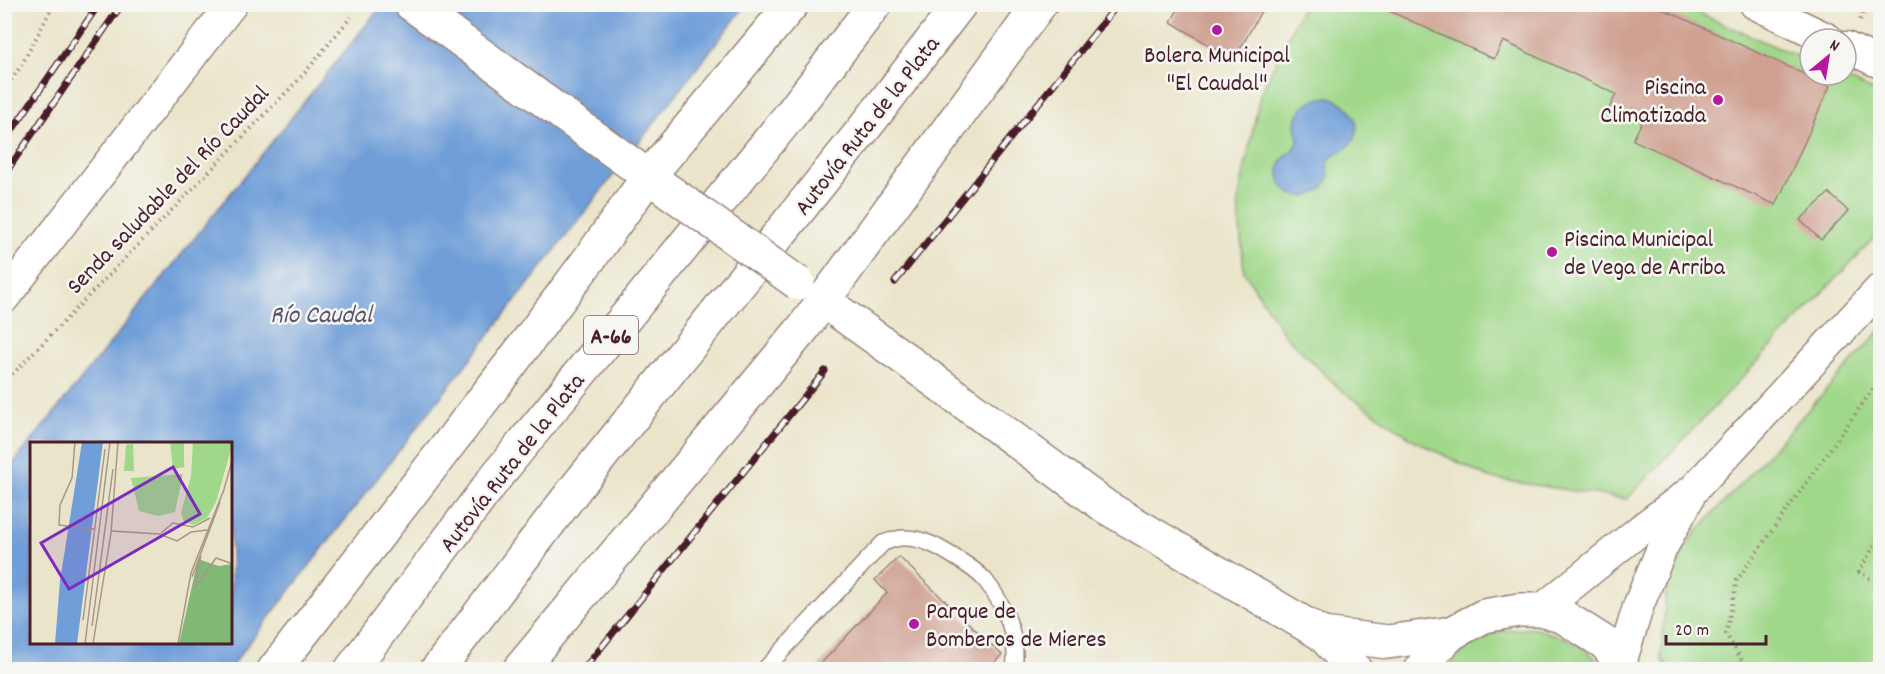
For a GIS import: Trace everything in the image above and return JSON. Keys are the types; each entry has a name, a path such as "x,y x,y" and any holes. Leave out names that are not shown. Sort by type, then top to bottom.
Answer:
{"main road":[{"path":"411,4 905,359 1106,507 1322,634 1355,669"},
{"path":"274,669 510,365 648,176 792,4"},
{"name":"Autovía Ruta de la Plata","path":"351,669 495,478 792,114 875,4"},
{"name":"Autovía Ruta de la Plata","path":"437,669 575,489 863,131 960,4"},
{"path":"519,669 804,327 820,299 1040,4"},
{"path":"1421,669 1430,654 1452,633 1484,616 1519,610 1541,610 1564,617 1605,643 1622,666"},
{"path":"1322,634 1388,642 1452,633"}],"street":[{"path":"4,298 231,4"},
{"path":"1755,4 1803,27"},
{"path":"1858,52 1881,63"},
{"path":"1541,610 1694,489 1881,289"},
{"path":"1622,666 1639,604 1658,557 1694,489"}],"lane":[{"path":"764,669 883,543 903,537 940,547 984,579 1006,614 1013,635 1016,658 1014,669"}],"path":[{"path":"4,90 21,66 54,4"},
{"name":"Senda saludable del Río Caudal","path":"4,383 303,75 351,17"},
{"path":"1748,669 1726,634 1737,580 1881,379"},
{"path":"1881,535 1859,572 1881,585"}],"green space":[{"name":"Piscina Municipal de Vega de Arriba","path":"1303,5 1680,5 1798,57 1798,87 1858,87 1858,84 1880,94 1880,232 1627,499 1489,478 1414,440 1341,390 1285,335 1244,272 1238,202 1260,95"},
{"path":"1880,331 1880,669 1668,669 1661,657 1666,591 1685,545"},
{"path":"1533,628 1573,642 1590,653 1604,669 1445,670 1468,646 1499,631"}],"water":[{"name":"Río Caudal","path":"382,5 746,5 229,669 5,669 4,475 30,443 30,644 232,644 232,442 31,442"},
{"path":"1330,97 1344,105 1354,116 1356,130 1354,138 1347,148 1329,159 1328,179 1322,189 1308,196 1293,194 1281,184 1279,168 1284,158 1297,144 1298,114 1306,104"}],"building":[{"name":"Bolera Municipal \"El Caudal\"","path":"1181,4 1265,4 1234,60 1171,22"},
{"name":"Piscina Climatizada","path":"1374,4 1652,4 1798,71 1798,87 1830,87 1776,205 1633,140 1642,122 1610,107 1616,94 1503,41 1494,59"},
{"path":"1829,193 1848,211 1821,240 1800,220"},
{"name":"Parque de Bomberos de Mieres","path":"899,557 1002,655 988,669 816,669 887,593 875,580"}],"railway":[{"path":"4,142 99,4"},
{"path":"4,175 122,4"},
{"path":"895,282 1118,4"},
{"path":"583,670 825,371"}],"place":[{"name":"Bolera Municipal \"El Caudal\"","path":"1217,30"},
{"name":"Piscina Climatizada","path":"1718,100"},
{"name":"Piscina Municipal de Vega de Arriba","path":"1552,252"},
{"name":"Parque de Bomberos de Mieres","path":"914,624"}]}
